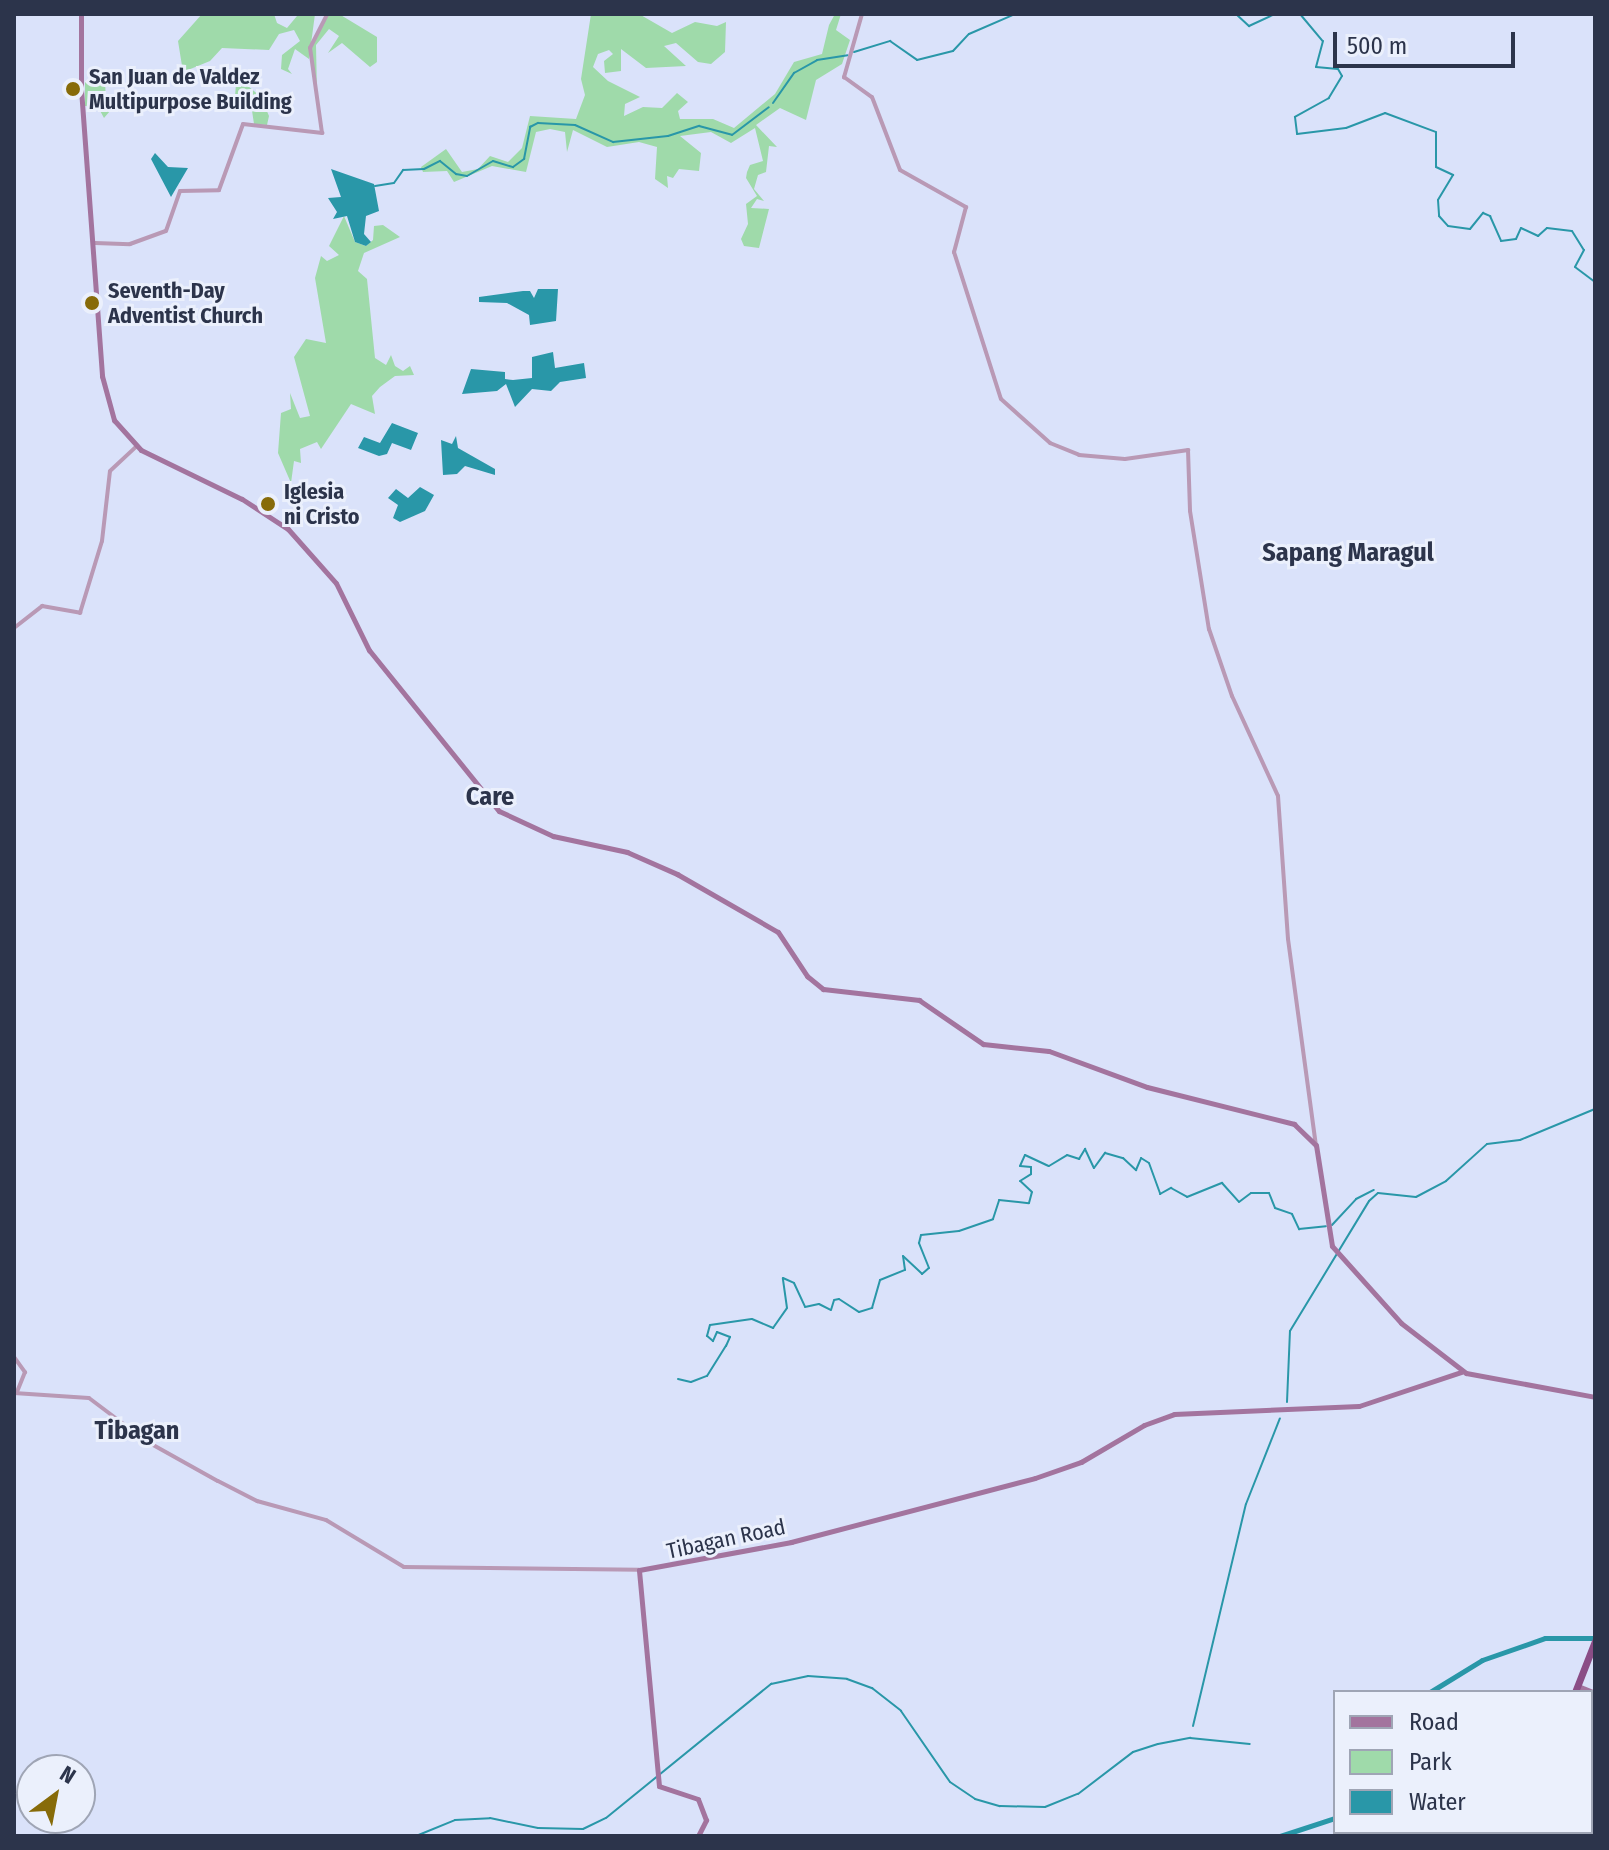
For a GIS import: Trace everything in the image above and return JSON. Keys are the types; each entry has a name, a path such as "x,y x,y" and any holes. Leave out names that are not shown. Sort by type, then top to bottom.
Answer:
{"highway":[{"path":"1577,1685 1595,1641"}],"main road":[{"path":"81,14 81,86 104,389 114,420 136,447 242,499 288,529 336,583 364,643 503,814 555,837 627,852 677,874 778,932 807,976 823,989 919,1000 983,1044 1049,1051 1147,1087 1286,1121 1316,1145 1326,1222 1335,1250 1388,1311 1462,1372 1595,1397"},
{"name":"Tibagan Road","path":"639,1570 791,1542 1035,1478 1081,1462 1144,1425 1174,1414 1359,1406 1462,1372"},
{"path":"639,1570 659,1786 698,1799 706,1820 698,1836"}],"street":[{"path":"95,243 130,244 168,231 182,190 219,190 243,124 322,133 310,51 327,14"},
{"path":"862,14 844,77 872,97 900,170 966,207 954,253 1001,399 1050,443 1079,455 1125,459 1188,450 1190,511 1210,633 1278,796 1288,939 1316,1145"},
{"path":"14,628 42,606 80,613 102,541 109,474 136,447"},
{"path":"14,1357 25,1372 15,1393"},
{"name":"Tibagan Road","path":"15,1393 89,1398 146,1441 218,1481 257,1501 326,1520 404,1567 639,1570"}],"green space":[{"path":"202,14 274,14 277,23 287,28 297,16 315,14 309,59 295,49 288,69 292,74 281,69 282,55 300,41 294,30 279,34 269,50 222,48 210,61 183,72 178,41"},
{"path":"329,14 339,14 377,37 377,62 370,67 342,43 328,53 339,36 329,29 316,45 317,93 311,47"},
{"path":"591,14 639,14 672,33 695,22 717,26 726,22 725,52 711,64 698,62 676,43 664,46 686,66 646,68 621,49 621,71 605,73 604,61 613,54 609,50 598,54 593,67 608,81 640,97 625,104 624,116 643,107 662,108 677,93 688,102 678,111 680,119 713,119 734,128 775,94 794,62 822,54 829,25 835,14 841,14 836,30 850,40 842,64 816,80 806,120 780,108 756,125 777,147 769,146 766,172 758,175 754,189 764,201 757,199 751,208 769,209 759,248 744,246 741,239 748,224 746,204 757,196 746,178 747,172 750,165 763,161 755,128 731,143 711,132 680,136 701,153 699,171 679,169 673,178 667,176 668,188 655,179 657,147 639,142 607,147 573,130 567,152 565,132 550,129 536,132 526,172 492,166 454,182 447,171 423,172 421,167 446,149 462,172 478,169 490,156 508,162 522,148 530,116 576,119 585,95 581,79"},
{"path":"105,80 106,102 116,104 104,118 98,107 85,106 85,82"},
{"path":"236,84 248,86 261,97 269,116 267,125 254,124 251,104 234,108"},
{"path":"344,216 355,242 366,246 373,240 374,226 383,225 400,237 364,253 358,271 367,279 375,358 386,365 391,355 395,366 403,371 410,366 414,375 395,376 380,387 372,396 375,414 351,404 321,449 317,442 300,449 301,463 294,461 291,483 278,453 281,413 291,409 290,393 300,418 310,416 294,357 306,339 326,343 315,278 321,256 327,261 339,255 329,246"}],"water":[{"path":"155,153 168,167 188,168 171,197 151,159"},
{"path":"331,169 374,184 379,211 366,216 364,234 371,242 366,246 355,242 347,216 333,219 337,212 328,198 341,197"},
{"path":"538,289 558,289 556,321 530,325 529,315 507,303 479,302 479,297 523,291 530,291 534,298"},
{"path":"553,352 555,368 584,363 586,378 560,382 551,391 532,389 515,407 506,384 497,391 462,394 471,369 505,372 505,379 532,378 532,357"},
{"path":"392,423 418,433 411,450 392,443 387,454 379,456 358,448 364,437 380,443"},
{"path":"456,436 458,448 495,469 495,475 465,466 457,474 443,475 441,440 452,444"},
{"path":"420,487 434,495 425,511 400,522 393,518 398,505 388,498 396,489 408,498"}],"waterway":[{"path":"854,52 890,41 917,60 953,51 969,34 1015,14"},
{"path":"1236,14 1249,26 1275,14"},
{"path":"1300,14 1323,41 1316,67 1338,69 1342,76 1329,98 1295,117 1297,134 1346,128 1385,113 1436,132 1436,167 1453,175 1438,200 1439,216 1448,226 1470,229 1483,213 1490,216 1501,241 1516,239 1521,228 1538,236 1547,228 1572,231 1584,250 1575,267 1595,282"},
{"path":"773,103 794,73 817,60 848,55"},
{"path":"375,186 394,183 403,170 424,169 440,161 456,174 467,176 493,161 513,167 524,159 530,127 538,123 575,125 613,142 668,136 699,126 732,135 769,107"},
{"path":"1287,1402 1290,1331 1369,1201 1378,1193 1416,1197 1446,1181 1487,1144 1520,1140 1595,1109"},
{"path":"678,1379 691,1382 707,1376 726,1346 730,1337 717,1332 713,1341 707,1336 710,1325 752,1319 773,1328 787,1308 783,1278 794,1283 805,1307 819,1304 831,1310 834,1300 839,1299 859,1312 872,1308 880,1280 905,1270 903,1256 922,1274 929,1268 919,1243 921,1235 959,1231 993,1219 999,1200 1029,1203 1032,1192 1020,1181 1031,1174 1031,1167 1020,1166 1025,1155 1049,1166 1067,1155 1079,1159 1085,1149 1094,1168 1105,1153 1123,1158 1136,1170 1141,1158 1149,1163 1160,1194 1171,1188 1187,1197 1222,1183 1239,1202 1251,1193 1269,1193 1275,1208 1292,1214 1299,1229 1326,1226"},
{"path":"1332,1225 1356,1199 1374,1190"},
{"path":"1193,1726 1246,1504 1280,1418"},
{"path":"1433,1690 1482,1660 1545,1638 1595,1638"},
{"path":"416,1836 455,1820 490,1818 538,1828 583,1829 606,1818 771,1684 808,1676 847,1679 872,1688 901,1711 950,1782 975,1799 1000,1806 1045,1807 1078,1794 1133,1752 1158,1744 1190,1738 1250,1744"},
{"path":"1280,1836 1333,1819"}],"place":[{"name":"San Juan de Valdez Multipurpose Building","path":"73,89"},
{"name":"Seventh-Day Adventist Church","path":"92,303"},
{"name":"Iglesia ni Cristo","path":"268,504"}],"district":[{"name":"Sapang Maragul","path":"1348,553"},
{"name":"Care","path":"490,797"},
{"name":"Tibagan","path":"137,1431"}]}
